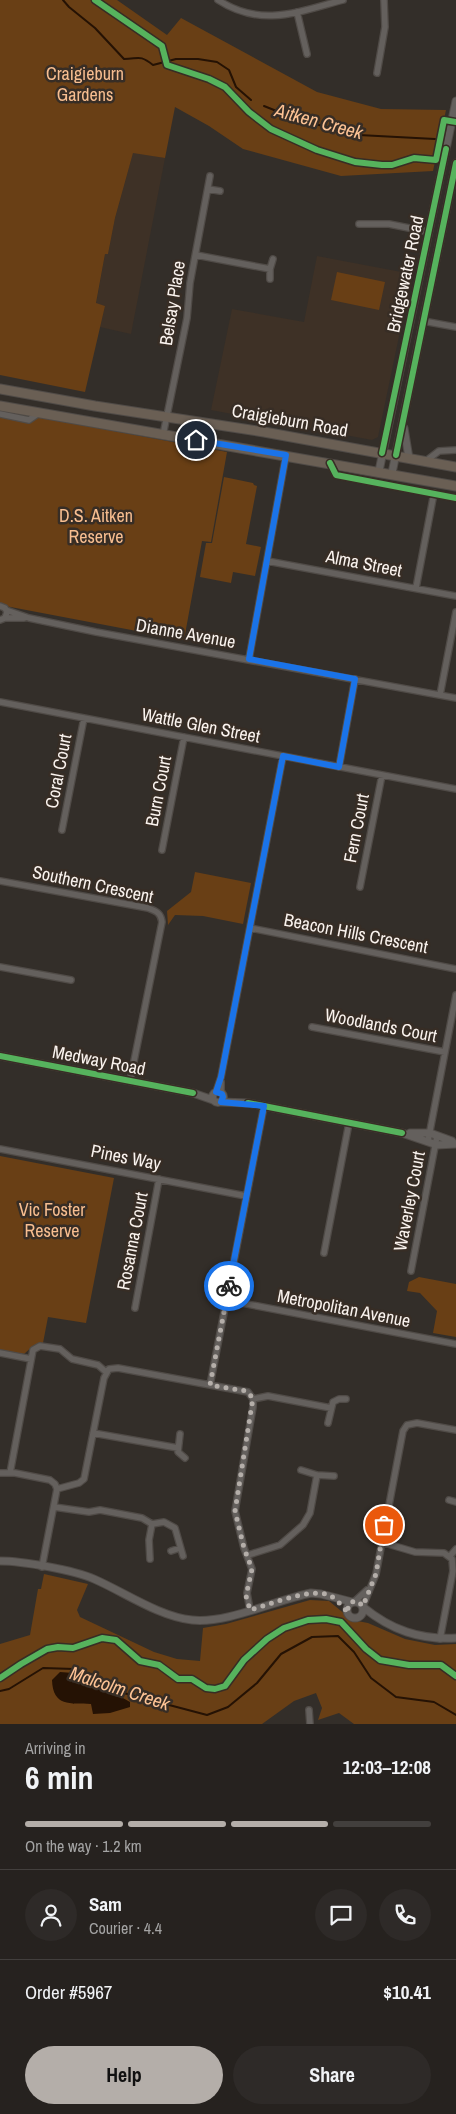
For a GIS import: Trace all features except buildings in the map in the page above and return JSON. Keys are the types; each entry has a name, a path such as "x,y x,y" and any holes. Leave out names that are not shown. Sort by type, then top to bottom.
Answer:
{"main road":[{"name":"Craigieburn Road","path":"0,389 396,455 456,467"},
{"name":"Craigieburn Road","path":"0,406 392,473 456,486"}],"street":[{"path":"218,0 236,10 254,16 272,17 343,0"},
{"path":"377,73 385,26 384,0"},
{"path":"297,12 307,54"},
{"name":"Bridgewater Road","path":"379,471 456,101"},
{"path":"447,142 456,128"},
{"name":"Bridgewater Road","path":"392,473 456,163"},
{"name":"Belsay Place","path":"163,435 170,417 169,405 187,318 210,176"},
{"path":"208,189 220,191"},
{"path":"359,224 389,224 429,232"},
{"path":"196,255 270,269"},
{"path":"270,279 273,259"},
{"path":"411,319 456,327"},
{"path":"392,408 404,410 404,436 409,458"},
{"name":"Craigieburn Road","path":"0,414 28,420 39,414"},
{"path":"426,461 439,450 456,450"},
{"path":"249,659 286,455"},
{"name":"Craigieburn Road","path":"330,463 336,475 456,498"},
{"path":"416,588 434,493"},
{"name":"Alma Street","path":"267,560 456,596"},
{"name":"Dianne Avenue","path":"0,606 29,618 456,698"},
{"path":"2,620 6,610"},
{"path":"440,695 456,612"},
{"name":"Dianne Avenue","path":"2,620 29,618"},
{"path":"339,767 355,679"},
{"name":"Wattle Glen Street","path":"0,702 456,789"},
{"name":"Coral Court","path":"62,830 84,718"},
{"name":"Burn Court","path":"162,850 184,737"},
{"path":"218,1095 283,756"},
{"name":"Fern Court","path":"360,887 382,775"},
{"name":"Southern Crescent","path":"0,881 148,908 156,911 161,916 162,922 130,1081"},
{"name":"Beacon Hills Crescent","path":"250,928 456,969"},
{"path":"0,967 70,980"},
{"path":"432,1138 456,995"},
{"name":"Woodlands Court","path":"312,1027 445,1052"},
{"name":"Medway Road","path":"0,1056 193,1093 218,1095 248,1104 456,1143"},
{"path":"210,1385 264,1106"},
{"path":"324,1253 349,1123"},
{"name":"Waverley Court","path":"411,1271 432,1138"},
{"name":"Pines Way","path":"0,1149 246,1196"},
{"name":"Rosanna Court","path":"135,1308 159,1179"},
{"name":"Metropolitan Avenue","path":"226,1300 456,1344"},
{"path":"10,1473 34,1350 43,1346 63,1350 72,1359 98,1364 106,1372"},
{"path":"0,1353 31,1359"},
{"path":"56,1489 79,1483 84,1479 106,1372 113,1368 246,1391 253,1398"},
{"path":"253,1398 268,1396 331,1408"},
{"path":"250,1610 246,1596 252,1569 236,1519 235,1506 253,1398"},
{"path":"328,1423 331,1408 336,1400 346,1399"},
{"path":"358,1617 363,1612 363,1606 376,1574 400,1440 404,1428 410,1424 418,1423 456,1430"},
{"path":"93,1433 178,1448"},
{"path":"180,1434 179,1454 185,1458"},
{"path":"302,1470 317,1475 334,1476"},
{"path":"0,1473 50,1480 55,1484 54,1506 42,1567"},
{"path":"248,1555 280,1545 303,1525 310,1513 317,1475"},
{"path":"449,1500 456,1502"},
{"path":"54,1506 85,1512 100,1510 142,1518 152,1524 164,1522 172,1525 176,1530 183,1556"},
{"path":"150,1559 149,1540 152,1524"},
{"path":"381,1542 411,1551 433,1552 450,1556"},
{"path":"171,1551 180,1548"},
{"path":"450,1556 456,1549"},
{"path":"440,1639 453,1566 450,1556"},
{"path":"0,1561 85,1575 166,1613 184,1619 210,1620 311,1593 354,1602 363,1606 384,1623 402,1632 440,1639 456,1638"},
{"path":"348,1613 348,1605 354,1602 370,1586"},
{"path":"331,1596 351,1617 384,1623"},
{"path":"309,1710 310,1724"}],"shaded area":[{"path":"133,152 165,158 131,334 100,327 105,306 96,304 105,254 108,254 115,218"},
{"path":"317,256 412,274 378,437 372,440 211,410 232,309 304,322"},
{"path":"60,1672 73,1673 98,1684 130,1702 130,1707 110,1713 93,1714 91,1704 64,1702 59,1699 53,1689 52,1680"}],"green space":[{"name":"Craigieburn Gardens","path":"0,0 117,0 167,35 181,18 317,92 381,109 446,110 433,171 341,176 243,149 209,126 175,107 165,158 133,153 115,218 108,254 105,254 96,303 105,306 85,392 0,375"},
{"path":"337,272 385,282 379,310 331,300"},
{"name":"D.S. Aitken Reserve","path":"0,410 227,452 211,542 202,541 184,640 0,605"},
{"path":"224,477 253,483 257,486 246,544 261,547 255,576 233,572 231,583 200,577 206,543 212,543"},
{"path":"195,872 251,883 243,924 203,916 175,915 168,925 167,911 191,892"},
{"name":"Vic Foster Reserve","path":"0,1156 114,1178 86,1323 48,1317 43,1343 33,1346 24,1354 0,1350"},
{"path":"419,1277 456,1284 456,1337 433,1333 437,1311 420,1293 407,1291 409,1282"},
{"path":"44,1574 88,1584 77,1610 80,1617 154,1652 177,1659 200,1661 203,1628 226,1624 310,1600 329,1601 352,1620 368,1623 405,1639 435,1645 456,1644 456,1724 354,1724 339,1713 318,1720 322,1708 316,1693 294,1701 262,1724 0,1724 0,1644 30,1635 38,1589 41,1589"}],"waterway":[{"name":"Aitken Creek","path":"63,0 95,28 124,59 142,58 153,65 176,59 198,59 217,62 229,70 236,87 251,100"},
{"name":"Aitken Creek","path":"264,106 299,120 359,135 435,139"},
{"name":"Malcolm Creek","path":"0,1691 9,1689 43,1668 74,1669 120,1692 207,1715 228,1707 257,1683 281,1654 312,1637 338,1636 354,1652 371,1678 396,1697 434,1702 456,1715"}],"cycle path":[{"path":"95,0 162,46 167,65 209,79 225,87 249,112 271,129 317,150 355,162 382,165 392,165 414,158 436,160 444,120 456,122"},
{"path":"382,453 446,149"},
{"path":"396,455 456,163"},
{"path":"330,463 336,475 456,498"},
{"path":"0,1056 193,1093"},
{"path":"248,1103 402,1133"},
{"path":"0,1678 47,1649 58,1647 73,1648 102,1638 116,1640 140,1661 159,1665 178,1679 192,1679 206,1688 215,1689 225,1686 244,1660 267,1639 284,1628 308,1620 326,1619 341,1622 366,1649 380,1660 409,1665 441,1665 456,1676"}],"way so far":[{"path":"229,1286 210,1385 246,1391 251,1394 254,1402 235,1506 235,1515 244,1548 252,1564 252,1576 246,1596 250,1610 311,1593 331,1596 348,1613 347,1607 352,1602 360,1602 363,1606 376,1574 384,1525"}],"route":[{"path":"196,440 286,455 249,659 355,679 339,767 283,756 221,1077 216,1092 222,1094 221,1102 264,1106 229,1286"}]}
